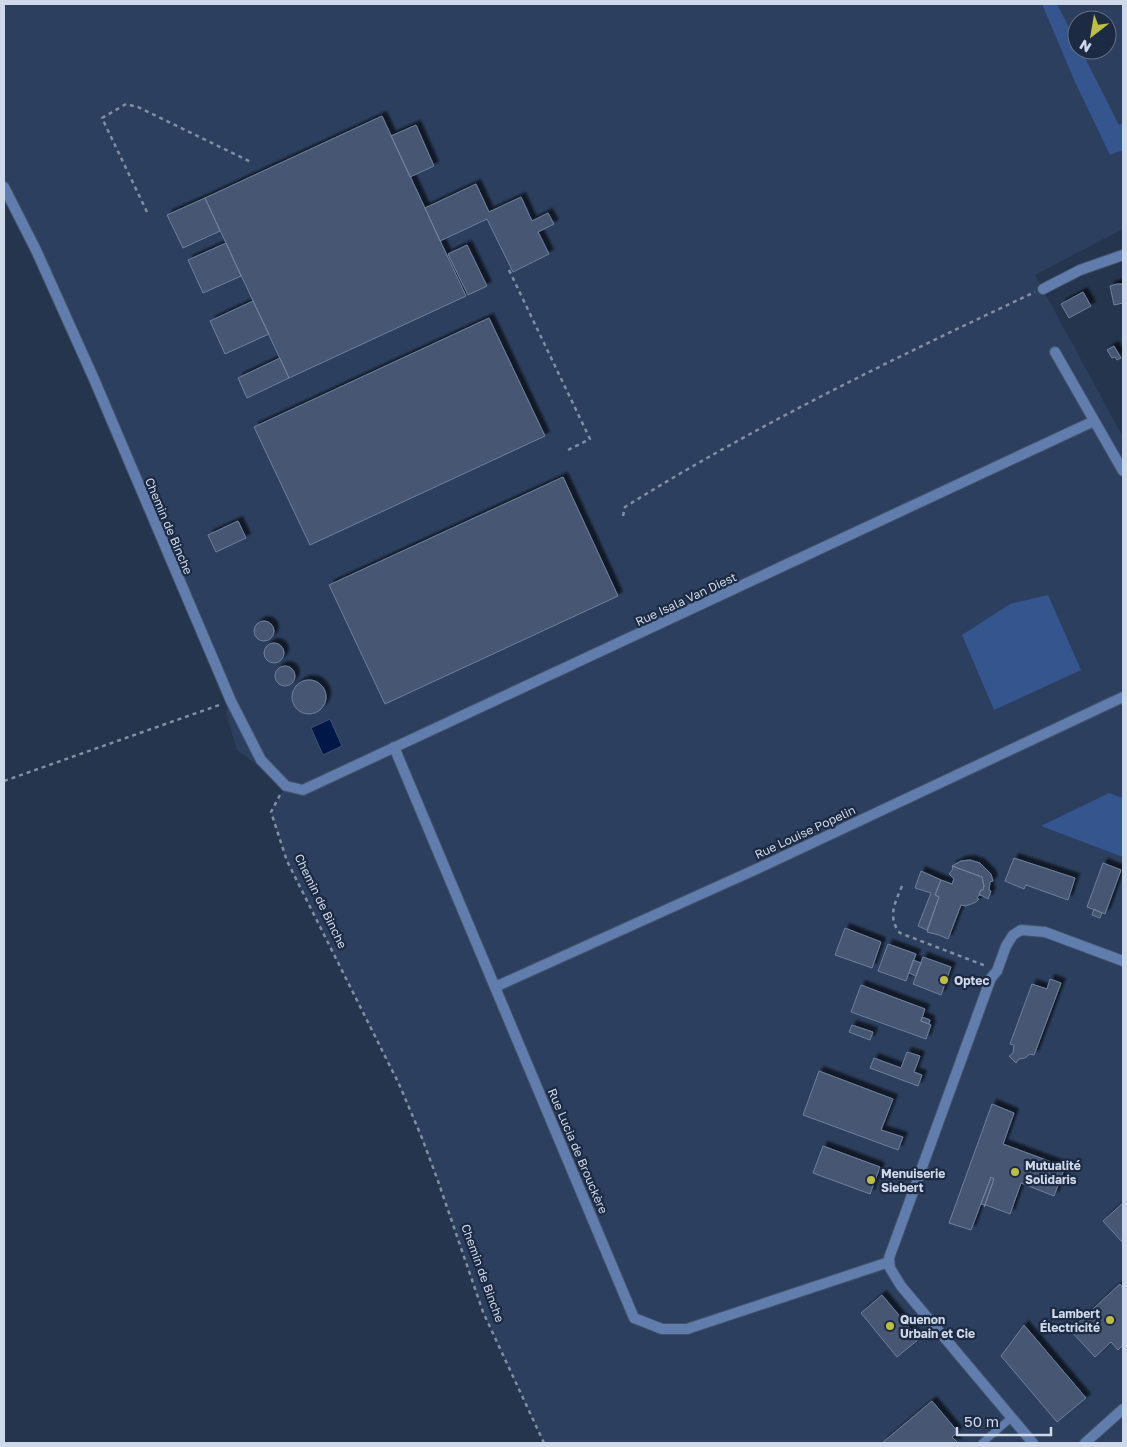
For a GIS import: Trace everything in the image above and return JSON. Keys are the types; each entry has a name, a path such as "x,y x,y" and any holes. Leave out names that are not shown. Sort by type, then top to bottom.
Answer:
{"street":[{"name":"Chemin de Binche","path":"4,188 36,250 94,379 231,701 261,760 286,786"},
{"path":"1043,289 1080,270 1123,255"},
{"path":"1055,352 1123,471"},
{"name":"Rue Isala Van Diest","path":"286,786 303,790 1094,421"},
{"name":"Rue Louise Popelin","path":"495,987 761,867 1123,697"},
{"name":"Rue Lucia de Brouckère","path":"394,747 634,1318 662,1329 687,1328 889,1262"},
{"path":"1033,1443 901,1286 893,1274 889,1262 991,978 997,970 1006,946 1013,935 1021,930 1045,932 1123,960"},
{"path":"1085,1443 1123,1409"}],"lane":[{"path":"982,1443 1011,1418"}],"path":[{"path":"147,212 102,118 126,104 138,107 251,162"},
{"path":"509,270 590,439 568,450"},
{"path":"623,516 625,507 730,444 897,358 1043,289"},
{"path":"4,781 231,701"},
{"name":"Chemin de Binche","path":"286,786 271,812 287,861 399,1084 438,1180 483,1312 544,1443"},
{"path":"902,886 894,907 893,918 894,925 900,933 997,970"}],"shaded area":[{"path":"4,4 1123,4 1123,229 1035,275 1123,437 1123,1443 544,1443 483,1312 438,1181 399,1084 287,861 271,812 286,786 237,750 226,713 231,701 4,187"},
{"path":"1042,4 1057,4 1067,24 1067,60 1086,60 1119,125 1123,123 1123,150 1110,155 1075,82"},
{"path":"1048,595 1081,670 994,710 962,635 1010,604"},
{"path":"330,719 342,746 323,755 311,728"},
{"path":"1109,793 1123,798 1123,857 1041,826"}],"building":[{"path":"382,116 466,296 289,378 205,198"},
{"path":"416,125 434,166 410,177 391,136"},
{"path":"476,184 489,212 521,197 532,221 548,213 554,224 538,232 549,254 513,272 487,219 440,241 425,208"},
{"path":"205,198 220,231 183,248 167,215"},
{"path":"226,243 241,276 203,293 188,260"},
{"path":"467,245 487,286 468,295 448,254"},
{"path":"1123,284 1123,303 1114,305 1110,286"},
{"path":"1083,292 1091,306 1069,318 1061,304"},
{"path":"253,301 269,334 225,354 210,321"},
{"path":"489,318 545,436 310,545 254,427"},
{"path":"1114,346 1121,358 1117,360 1115,357 1112,358 1107,350"},
{"path":"280,358 289,378 247,398 238,378"},
{"path":"563,477 618,596 385,704 329,585"},
{"path":"238,521 246,538 216,552 208,535"},
{"path":"264,621 271,624 274,631 271,638 264,641 257,638 254,631 257,624"},
{"path":"274,643 281,646 284,653 281,660 274,663 267,660 264,653 267,646"},
{"path":"285,666 292,669 295,676 292,683 285,686 278,683 275,676 278,669"},
{"path":"309,680 321,685 326,697 321,709 309,714 297,709 292,697 297,685"},
{"path":"1014,858 1075,878 1068,900 1026,885 1024,889 1005,881"},
{"path":"970,860 980,863 991,874 993,881 990,882 989,890 991,891 988,899 979,894 984,886 982,877 952,866 961,861"},
{"path":"1103,863 1121,870 1105,914 1087,907"},
{"path":"952,866 982,877 984,886 976,902 966,906 961,905 948,939 927,932 939,897 935,895 941,880 952,884 954,879 949,874 953,869"},
{"path":"921,871 941,880 935,895 939,897 927,930 918,926 931,893 915,888"},
{"path":"1094,909 1102,913 1100,918 1092,915"},
{"path":"845,928 881,942 872,968 835,955"},
{"path":"888,944 916,954 906,981 878,971"},
{"path":"923,957 951,967 941,995 913,984"},
{"path":"913,960 921,963 916,976 909,973"},
{"path":"1050,979 1061,983 1034,1055 1030,1054 1025,1058 1019,1059 1016,1063 1009,1056 1013,1053 1014,1045 1010,1044 1032,984 1047,989"},
{"path":"861,985 925,1009 921,1021 931,1025 926,1039 851,1012"},
{"path":"922,1017 930,1020 929,1024 921,1021"},
{"path":"852,1025 873,1032 870,1040 849,1032"},
{"path":"907,1052 920,1056 914,1072 922,1075 918,1086 870,1068 874,1058 901,1068"},
{"path":"819,1071 893,1099 881,1130 903,1137 898,1150 803,1115"},
{"name":"Mutualité Solidaris","path":"992,1104 1014,1113 1003,1144 1065,1167 1054,1196 1021,1183 1010,1214 986,1205 984,1207 994,1179 991,1177 971,1230 949,1223"},
{"path":"823,1146 880,1167 870,1194 813,1173"},
{"path":"991,1177 994,1179 985,1205 981,1204"},
{"path":"1061,1179 1068,1182 1066,1186 1059,1183"},
{"path":"1123,1203 1123,1243 1103,1221"},
{"path":"1120,1284 1123,1288 1123,1345 1118,1350 1111,1342 1095,1357 1070,1330"},
{"name":"Quenon Urbain et Cie","path":"882,1295 919,1339 897,1357 861,1313"},
{"path":"1024,1325 1086,1398 1057,1422 1001,1356"},
{"path":"932,1401 958,1432 952,1437 958,1443 882,1443"}],"place":[{"name":"Optec","path":"944,980"},
{"name":"Mutualité Solidaris","path":"1015,1172"},
{"name":"Menuiserie Siebert","path":"871,1180"},
{"name":"Lambert Électricité","path":"1110,1320"},
{"name":"Quenon Urbain et Cie","path":"890,1326"}]}
